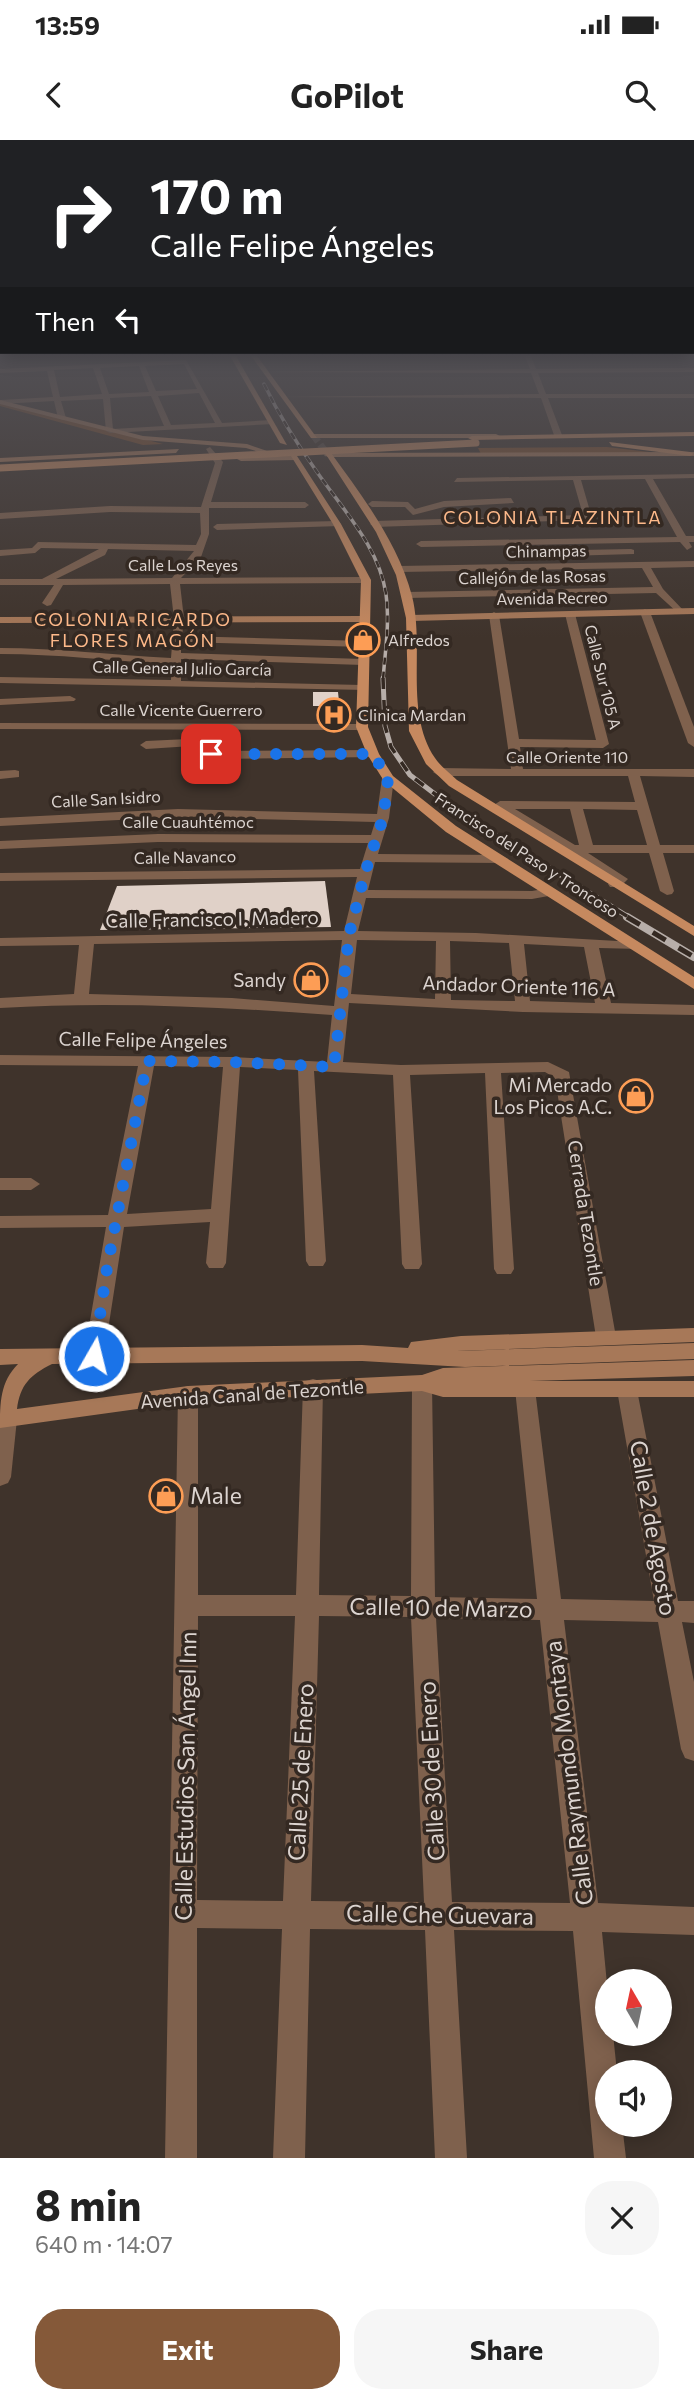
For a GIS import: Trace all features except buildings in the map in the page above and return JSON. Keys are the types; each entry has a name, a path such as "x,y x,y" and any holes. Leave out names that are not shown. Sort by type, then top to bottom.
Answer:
{"main road":[{"path":"3,461 258,450"},
{"path":"0,470 324,450"},
{"name":"Francisco del Paso y Troncoso","path":"328,455 387,543 399,569 411,618 415,732 421,747 439,772 694,932"},
{"name":"Francisco del Paso y Troncoso","path":"294,458 337,524 366,580 362,727 373,754 388,778 451,829 694,984"}],"street":[{"path":"93,455 113,450"},
{"path":"155,450 161,452"},
{"path":"3,461 191,450"},
{"path":"176,683 179,619 175,581 182,569 196,557 206,528 205,507 219,462 211,450"},
{"path":"254,458 266,452 260,450"},
{"path":"419,450 423,456"},
{"path":"328,455 693,451"},
{"path":"0,470 294,458"},
{"path":"648,477 694,557"},
{"path":"457,480 694,477"},
{"path":"576,478 595,541"},
{"path":"413,512 444,504 511,500"},
{"path":"372,504 408,505 416,523 423,568"},
{"path":"0,516 110,509 305,505"},
{"path":"374,524 588,517"},
{"path":"217,527 337,524"},
{"path":"421,544 624,540 642,536 694,539"},
{"path":"41,541 90,538"},
{"path":"624,540 659,590 679,611"},
{"path":"41,541 127,552"},
{"path":"0,553 35,551 41,541"},
{"path":"43,582 104,549 199,548"},
{"path":"519,554 631,552"},
{"name":"Chinampas","path":"399,569 552,571 694,564"},
{"name":"Calle Los Reyes","path":"0,582 366,580"},
{"path":"47,603 60,582"},
{"name":"Callejón de las Rosas","path":"407,595 659,590"},
{"name":"Avenida Recreo","path":"411,618 694,611"},
{"path":"646,612 694,743"},
{"name":"Calle Sur 105 A","path":"514,743 603,744 570,614"},
{"path":"494,615 518,772"},
{"path":"0,620 365,619"},
{"path":"176,639 365,644"},
{"path":"0,651 53,651 84,657 363,662"},
{"name":"Calle General Julio García","path":"0,680 362,688"},
{"path":"0,702 71,699"},
{"path":"166,744 168,725"},
{"name":"Calle Vicente Guerrero","path":"0,726 362,727"},
{"path":"146,745 188,743"},
{"path":"211,754 373,754"},
{"name":"Calle Oriente 110","path":"439,772 694,773"},
{"path":"633,773 667,891"},
{"path":"0,775 15,774"},
{"path":"334,1067 349,935 383,818 388,778"},
{"path":"615,884 621,879 572,849 528,827 500,805 643,806"},
{"path":"575,805 587,849"},
{"name":"Calle San Isidro","path":"0,822 178,813 383,818"},
{"name":"Calle Cuauhtémoc","path":"0,845 158,838 377,839"},
{"path":"572,849 694,849"},
{"name":"Calle Navanco","path":"3,877 367,866 501,859"},
{"path":"359,894 531,895 549,892"},
{"name":"Calle Francisco I. Madero","path":"0,942 349,935 516,939 635,946"},
{"path":"443,937 443,1004"},
{"path":"516,939 523,1007"},
{"path":"81,998 87,940"},
{"path":"590,942 604,1008"},
{"name":"Andador Oriente 116 A","path":"0,1003 81,998 694,1010"},
{"name":"Calle Felipe Ángeles","path":"0,1060 232,1062 401,1070 537,1067"},
{"path":"94,1356 116,1221 147,1061"},
{"path":"216,1263 232,1062"},
{"path":"306,1066 316,1261"},
{"name":"Cerrada Tezontle","path":"537,1067 558,1071 563,1076 606,1337"},
{"path":"401,1070 412,1264"},
{"path":"493,1070 504,1269"},
{"path":"0,1184 31,1184"},
{"path":"0,1223 116,1221 218,1215"},
{"name":"Avenida Canal de Tezontle","path":"362,1353 461,1343 694,1335"},
{"name":"Avenida Canal de Tezontle","path":"0,1357 362,1353 465,1359 694,1351"},
{"path":"0,1477 3,1420 10,1388 16,1377 30,1365 49,1357"},
{"name":"Avenida Canal de Tezontle","path":"3,1420 188,1394 422,1383 443,1376 694,1368"},
{"name":"Avenida Canal de Tezontle","path":"422,1383 443,1389 694,1389"},
{"name":"Calle 30 de Enero","path":"422,1383 424,1608 451,2158"},
{"name":"Calle 25 de Enero","path":"289,2158 295,1913 309,1605 313,1387"},
{"name":"Calle Raymundo Montaya","path":"525,1389 586,1917 610,2158"},
{"name":"Calle 2 de Agosto","path":"628,1390 694,1749"},
{"name":"Calle Estudios San Ángel Inn","path":"181,2158 188,1394"},
{"name":"Calle 10 de Marzo","path":"188,1606 309,1605 694,1612"},
{"name":"Calle Che Guevara","path":"185,1914 586,1917 694,1921"}],"shaded area":[{"path":"479,450 634,450 658,453 481,454"}],"tunnel":[{"path":"324,450 328,455"}],"railway":[{"path":"302,450 359,530 376,560 387,605 383,679"},
{"path":"383,679 385,726 391,747 410,775 457,811 630,918"},
{"path":"627,917 694,957"}],"place":[{"name":"Alfredos","path":"363,640"},
{"name":"Clinica Mardan","path":"334,715"},
{"name":"Sandy","path":"311,980"},
{"name":"Mi Mercado Los Picos A.C.","path":"636,1096"},
{"name":"Male","path":"166,1496"}],"district":[{"name":"COLONIA TLAZINTLA","path":"553,518"},
{"name":"COLONIA RICARDO FLORES MAGÓN","path":"133,630"}],"route":[{"path":"94,1356 107,1268 147,1061 334,1067 344,998 349,935 369,858 383,818 388,778 373,754 211,754"}]}
